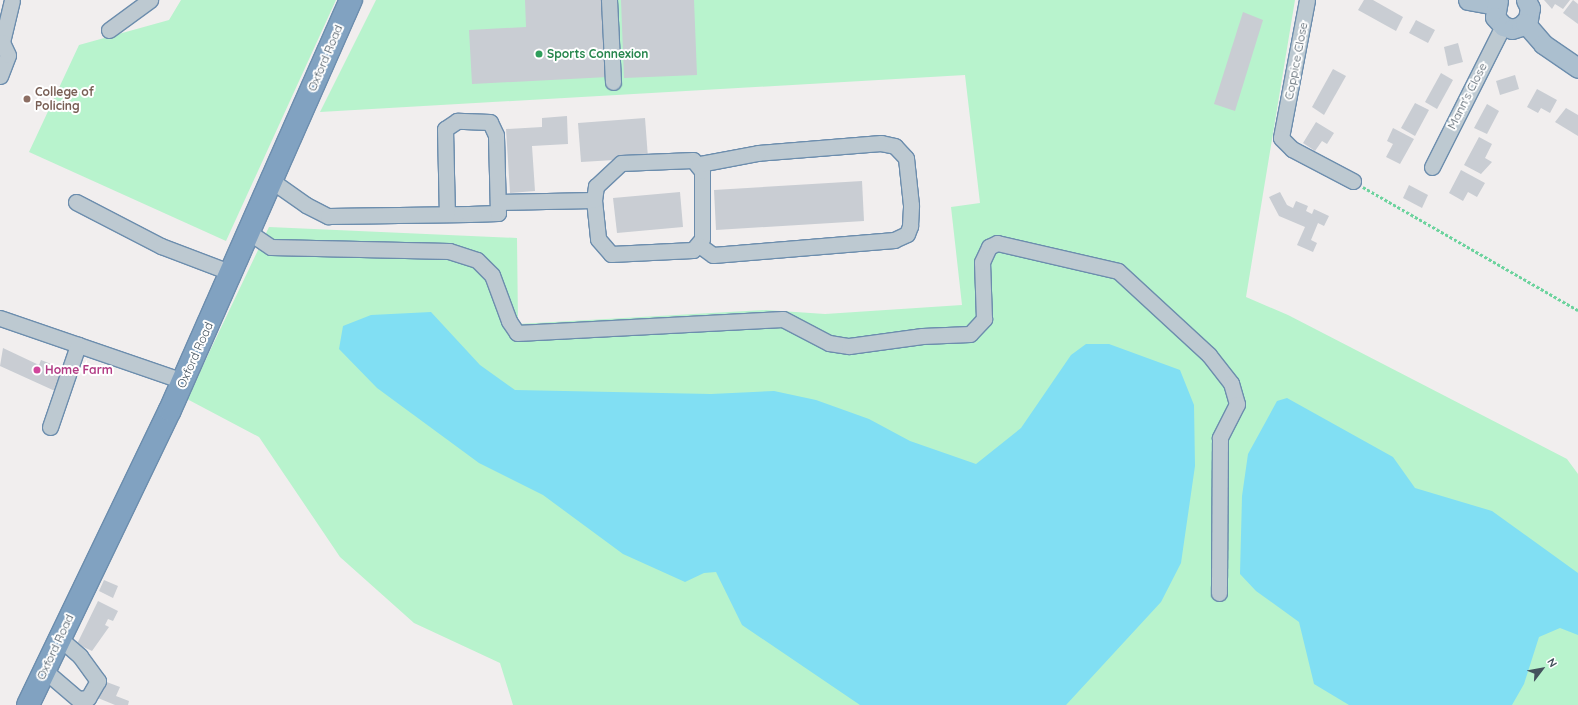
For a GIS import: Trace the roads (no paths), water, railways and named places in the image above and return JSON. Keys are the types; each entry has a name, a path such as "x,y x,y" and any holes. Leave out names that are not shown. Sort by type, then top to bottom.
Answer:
{"highway":[{"name":"Oxford Road","path":"28,705 183,381 232,274 351,0"}],"main road":[{"path":"1468,0 1497,2 1496,16 1503,26 1517,28 1525,23 1530,13 1526,0"},
{"path":"1525,23 1543,44 1578,68"}],"street":[{"path":"0,76 8,55 1,43 12,0"},
{"path":"109,30 150,0"},
{"path":"609,0 613,82"},
{"name":"Coppice Close","path":"1307,0 1284,123 1280,131 1285,144 1353,181"},
{"name":"Mann's Close","path":"1432,167 1503,26"},
{"path":"447,214 445,129 452,122 485,121 494,125 498,207"},
{"path":"699,164 758,153 881,143 895,146 906,158 911,205 910,226 907,234 894,240 713,255 699,245"},
{"path":"693,160 699,164 702,171 699,245 693,250 611,254 598,239 594,200 596,186 621,163 693,160"},
{"path":"272,181 306,205 328,216 447,214 498,207 594,200"},
{"path":"76,202 161,246 232,274"},
{"path":"250,233 271,247 449,251 477,260 492,275 509,321 517,333 783,319 829,343 849,346 922,336 970,334 984,319 982,262 989,247 997,243 1118,270 1209,355 1231,383 1236,404 1220,438 1219,593"},
{"path":"0,319 183,381"},
{"path":"50,427 78,345"},
{"path":"44,670 78,699 88,698 98,682 80,656 59,638"}],"water":[{"path":"431,312 480,365 515,390 711,394 774,391 816,400 869,419 910,441 976,464 1021,428 1071,355 1086,344 1109,344 1180,370 1194,405 1195,466 1181,563 1161,602 1066,705 860,705 742,625 716,572 704,573 685,582 623,554 543,495 479,463 377,388 339,349 343,326 371,315"},
{"path":"1287,398 1393,457 1415,488 1492,511 1578,573 1578,635 1560,628 1539,637 1524,684 1512,705 1349,705 1314,684 1299,622 1256,591 1240,574 1242,496 1248,454 1277,401"}],"place":[{"name":"Sports Connexion","path":"539,54"},
{"name":"College of Policing","path":"27,99"},
{"name":"Home Farm","path":"37,370"}]}
